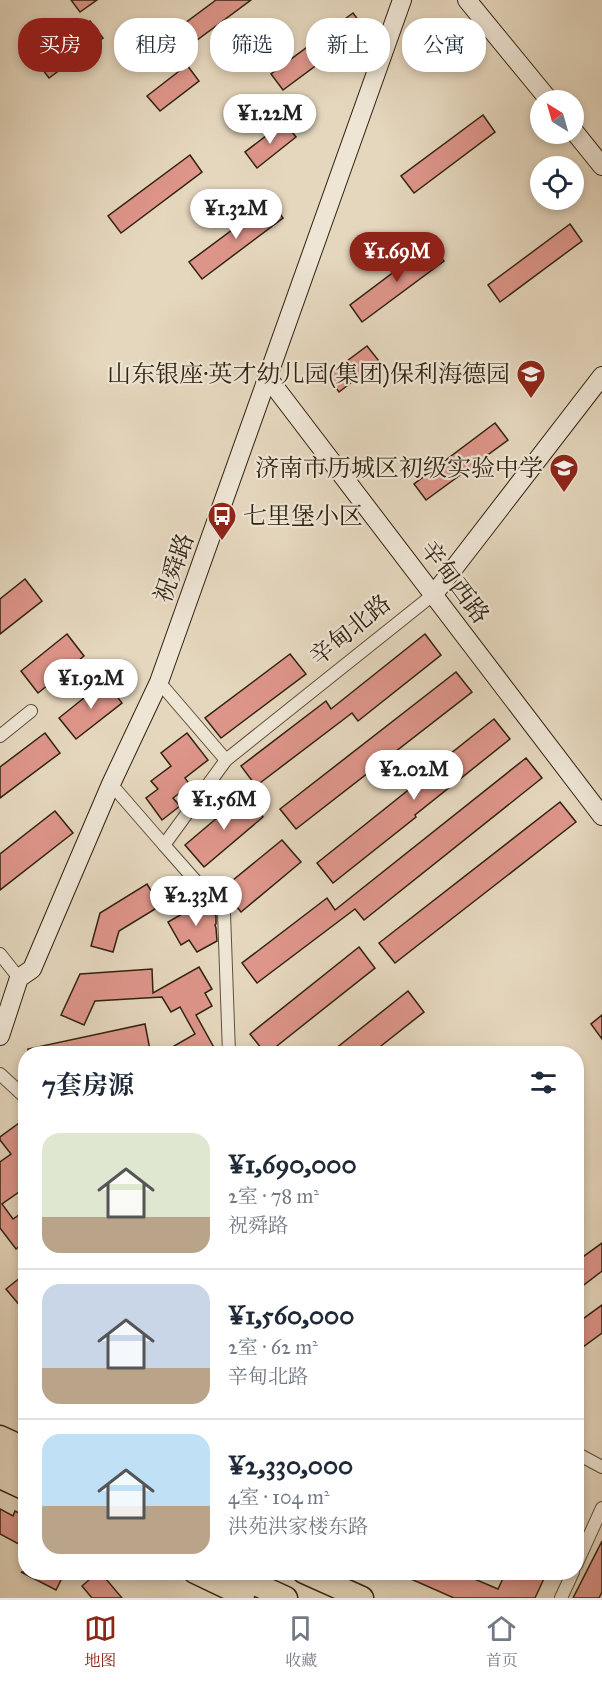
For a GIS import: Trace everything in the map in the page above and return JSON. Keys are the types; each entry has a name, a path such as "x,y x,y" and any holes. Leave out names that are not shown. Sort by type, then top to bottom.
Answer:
{"highway":[{"path":"0,1431 18,1440"},
{"path":"0,1437 18,1445"},
{"path":"0,1458 18,1467"},
{"path":"0,1477 18,1485"},
{"path":"212,1580 249,1598"},
{"path":"247,1580 286,1598"},
{"path":"307,1580 345,1598"},
{"path":"322,1580 362,1598"}],"main road":[{"name":"祝舜路","path":"0,1036 19,978 32,969 111,784 159,682 402,0"},
{"path":"467,0 541,90"},
{"path":"584,144 602,166"},
{"name":"辛甸北路","path":"434,594 602,376"},
{"name":"辛甸西路","path":"268,378 602,816"}],"street":[{"name":"辛甸北路","path":"164,845 226,760 434,594"},
{"path":"159,682 226,760"},
{"path":"0,736 31,711"},
{"path":"111,784 224,913 229,1046"},
{"path":"0,954 19,978"},
{"path":"0,1074 18,1091"},
{"path":"584,1457 602,1467"},
{"path":"584,1547 602,1508"},
{"path":"561,1598 569,1580"}],"building":[{"path":"71,0 97,0 80,12"},
{"path":"216,0 251,0 227,18 210,18 210,30 198,39 198,18 192,18"},
{"path":"353,13 357,18 346,18"},
{"path":"306,48 307,72 283,90 271,74 294,72 294,57"},
{"path":"44,72 57,72 49,78"},
{"path":"178,72 192,72 199,81 160,111 147,96"},
{"path":"483,115 495,132 414,193 401,176"},
{"path":"284,122 296,137 257,168 245,152"},
{"path":"190,155 202,172 121,233 108,216"},
{"path":"271,201 283,218 202,279 189,262"},
{"path":"570,224 582,241 500,302 488,285"},
{"path":"431,244 444,261 362,322 350,305"},
{"path":"367,346 379,361 339,392 327,376"},
{"path":"495,423 508,440 426,500 414,484"},
{"path":"25,579 42,601 0,634 0,599"},
{"path":"67,634 84,656 38,693 21,671"},
{"path":"425,634 441,655 358,721 352,713 256,786 241,766 326,701 331,709"},
{"path":"290,654 306,674 221,738 205,718"},
{"path":"456,672 472,692 296,829 280,809"},
{"path":"105,681 122,703 76,739 59,718"},
{"path":"494,719 510,739 333,883 317,863"},
{"path":"45,733 60,753 0,798 0,767"},
{"path":"187,733 208,760 185,778 190,785 173,798 180,806 162,820 146,798 158,789 151,781 171,766 161,753"},
{"path":"526,758 542,778 364,920 355,909 257,983 242,963 327,898 335,910"},
{"path":"244,795 263,817 204,867 185,845"},
{"path":"560,802 576,822 395,963 379,943"},
{"path":"55,811 73,833 0,890 0,854"},
{"path":"282,840 301,862 241,912 222,889"},
{"path":"147,884 160,906 119,931 113,952 91,946 100,913"},
{"path":"203,902 216,916 217,941 197,952 189,940 181,945 168,922"},
{"path":"359,947 375,968 277,1046 259,1046 250,1034"},
{"path":"199,967 212,989 205,993 212,1006 196,1015 213,1046 174,1046 195,1034 180,1007 171,1012 162,997 95,1001 84,1025 61,1015 80,974 152,969 153,993"},
{"path":"408,991 424,1012 381,1046 339,1046"},
{"path":"602,1015 602,1039 591,1024"},
{"path":"145,1024 149,1046 42,1046"},
{"path":"18,1124 18,1193 2,1204 13,1219 18,1216 18,1247 16,1249 0,1228 0,1162 11,1154 0,1137"},
{"path":"602,1243 602,1271 584,1285 584,1256"},
{"path":"18,1279 18,1303 6,1289"},
{"path":"602,1305 602,1333 584,1346 584,1318"},
{"path":"0,1509 13,1516 15,1511 18,1512 18,1544 0,1534"},
{"path":"602,1541 602,1592 599,1598 573,1598"},
{"path":"37,1580 61,1580 56,1590"},
{"path":"89,1580 107,1580 122,1598 92,1598 82,1586"},
{"path":"413,1580 477,1580 498,1589 502,1580 543,1580 535,1598 454,1598"}],"place":[{"name":"山东银座·英才幼儿园(集团)保利海德园","path":"531,400"},
{"name":"济南市历城区初级实验中学","path":"564,494"},
{"name":"七里堡小区","path":"222,542"}]}
